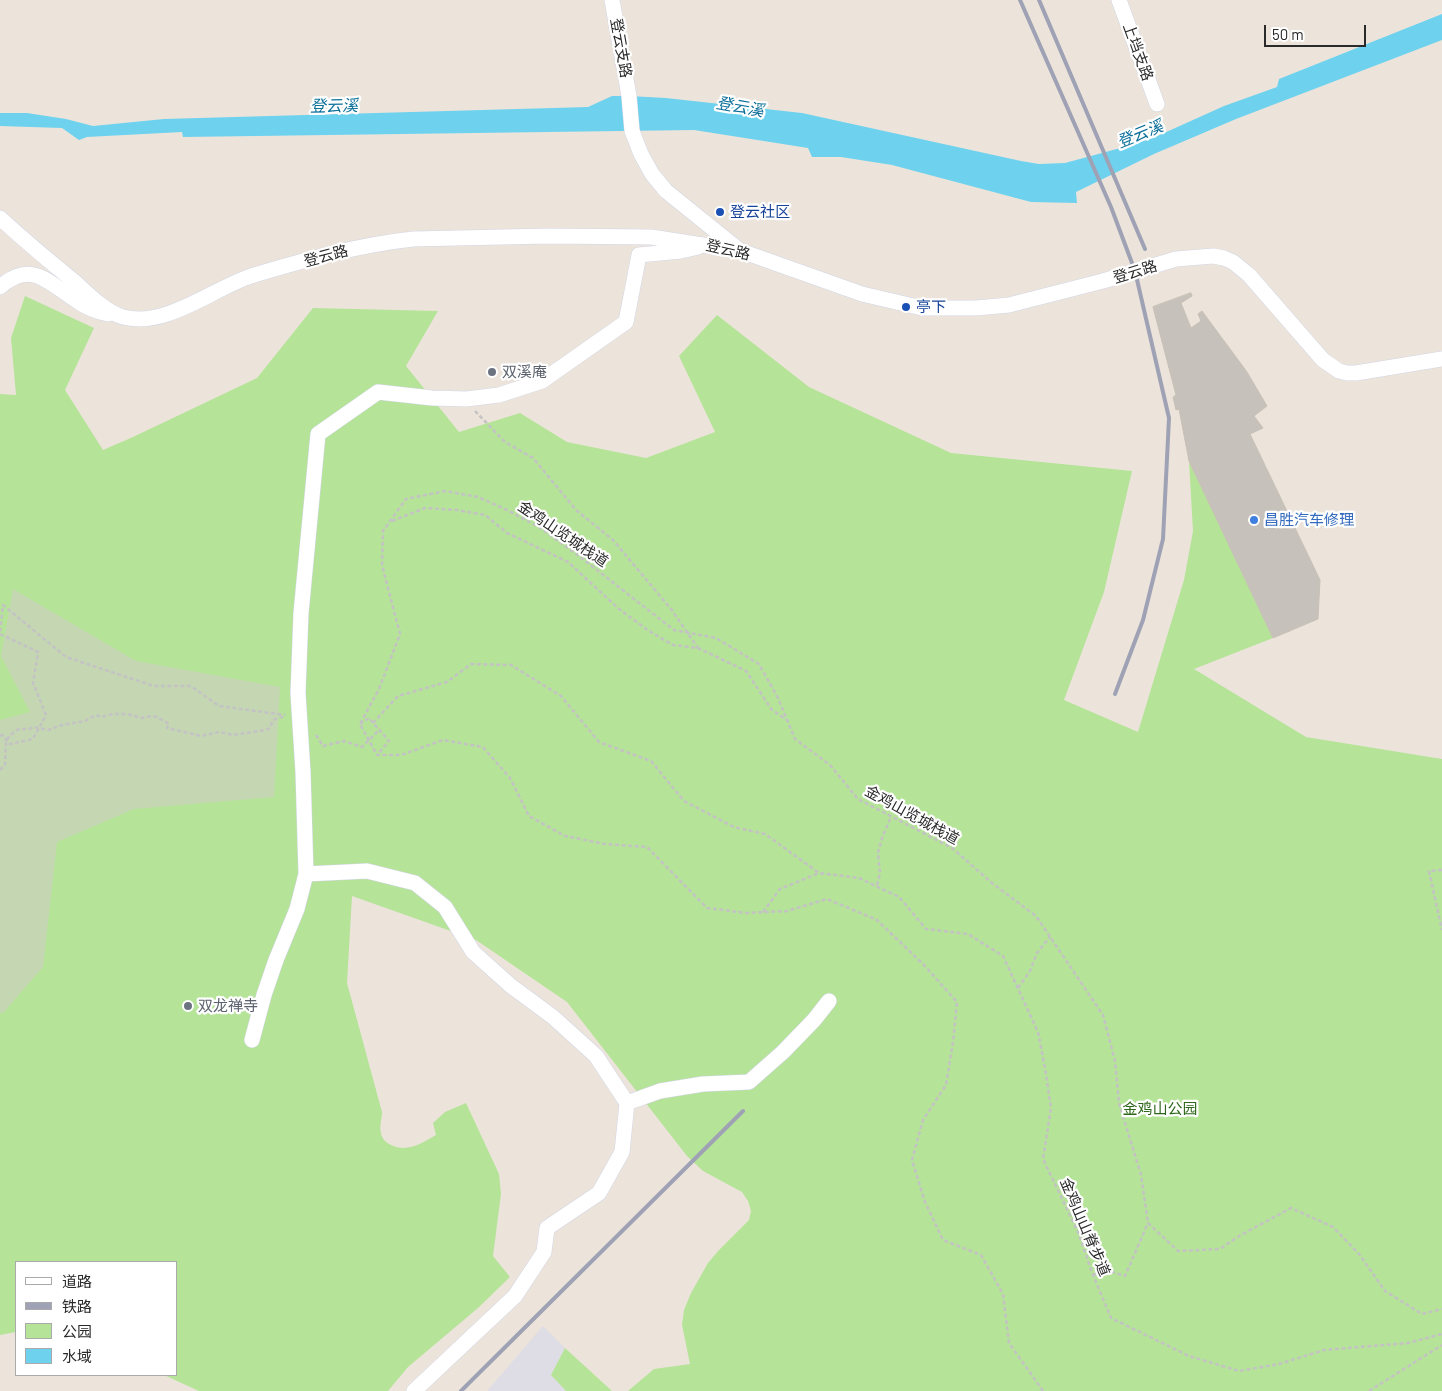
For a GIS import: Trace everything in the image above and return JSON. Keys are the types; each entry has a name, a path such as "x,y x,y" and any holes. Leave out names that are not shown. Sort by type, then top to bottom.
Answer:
{"street":[{"name":"登云支路","path":"612,0 630,96 632,131 646,164 666,191 741,252"},
{"name":"上垱支路","path":"1119,0 1157,104"},
{"name":"登云路","path":"0,219 102,305 122,317 142,319 162,316 229,284 251,276 335,253 394,241 515,236 623,236 651,237 741,252 862,294 922,308 1009,305 1097,283 1176,259 1213,256 1233,262 1249,275 1323,360 1338,371 1356,372 1442,359"},
{"name":"登云路","path":"0,219 18,242 83,301 101,313"},
{"path":"252,1040 273,968 297,909 306,874 303,772 298,693 301,614 318,434 378,392 432,398 466,399 499,395 542,381 626,322 639,255 681,251 706,245"},
{"path":"0,287 19,274 29,273 48,280 84,306 101,313 122,317"},
{"path":"306,874 368,871 415,883 445,907 473,952 511,986 553,1017 596,1056 628,1104 622,1152 599,1193 547,1228 544,1252 515,1296 414,1391"},
{"path":"628,1104 660,1091 703,1084 749,1082 814,1020 829,1001"}],"path":[{"path":"466,399 479,417 505,442 533,458 576,510 613,540 671,609 698,648"},
{"name":"金鸡山览城栈道","path":"360,724 379,688 400,634 382,565 383,531 406,499 445,491 478,497 539,527 674,630 716,638 759,664 778,698 795,739 830,766 858,800 952,848 992,883 1036,916 1103,1016 1115,1062 1119,1104 1141,1175 1148,1223"},
{"path":"392,521 425,508 457,510 484,515 507,533 568,562 619,609 673,646 698,648 746,671 772,710 787,720"},
{"path":"0,736 2,735 10,744 33,739 46,715 34,683 38,652 0,634 3,605 66,656 154,686 191,686 219,706 291,716 300,726 310,726 323,746 344,742 362,747 380,729"},
{"path":"373,723 398,696 447,682 471,664 511,665 561,696 599,742 651,761 684,800 734,827 765,834 819,874"},
{"path":"0,770 5,765 7,740 11,734 19,729 34,727 48,730 58,726 85,721 96,715 101,717 113,714 127,714 142,718 157,717 169,724 167,728 201,736 219,732 229,736 266,730 270,728 273,720 286,715"},
{"path":"370,718 389,741 377,755 360,724 370,718"},
{"path":"377,755 401,755 443,740 483,747 510,778 529,816 565,836 605,844 647,847 707,908 747,913 787,911 826,899 877,920 924,965 957,1002 946,1085 923,1120 912,1160 925,1202 943,1240 981,1254 1003,1294 1010,1343 1043,1391"},
{"path":"876,886 880,873 878,853 891,817"},
{"path":"1442,870 1429,871 1442,930"},
{"path":"763,912 780,889 819,874"},
{"name":"金鸡山山脊步道","path":"819,874 859,878 899,897 926,929 968,934 1003,956 1038,1032 1052,1108 1043,1159 1078,1232 1111,1318 1189,1356 1239,1371 1279,1364 1324,1350 1408,1343 1442,1334"},
{"path":"1018,989 1030,971 1037,953 1050,937"},
{"path":"1093,1274 1106,1270 1125,1276 1148,1223 1178,1251 1220,1249 1292,1208 1333,1228 1359,1254 1385,1291 1422,1314 1442,1309"},
{"path":"1369,1391 1442,1345"}],"shaded area":[{"path":"543,1326 565,1348 551,1375 566,1391 487,1391"}],"green space":[{"name":"金鸡山公园","path":"25,296 94,328 65,390 103,450 257,378 313,308 438,311 406,366 459,432 520,413 567,442 646,458 715,432 679,356 717,315 809,387 951,453 1132,471 1104,592 1064,700 1138,732 1184,580 1193,531 1189,461 1273,638 1194,669 1306,737 1442,759 1442,1391 628,1391 654,1369 690,1364 682,1325 684,1310 708,1263 749,1220 751,1211 748,1201 742,1192 703,1171 687,1156 567,1002 476,940 352,896 347,983 382,1112 380,1128 382,1136 387,1143 397,1147 414,1146 436,1135 433,1123 445,1112 466,1103 499,1174 501,1194 493,1256 510,1277 478,1308 408,1367 388,1391 199,1391 166,1376 178,1376 178,1261 15,1261 15,1332 0,1335 0,394 16,395 11,338"},
{"path":"13,589 136,661 280,687 274,797 134,809 57,842 43,967 3,1013 0,1013 0,720 30,712 1,656"},
{"path":"565,1348 612,1391 566,1391 551,1375"}],"water":[{"name":"登云溪","path":"1442,14 1442,40 1236,119 1154,154 1076,192 1077,203 1031,202 892,165 841,157 812,157 808,148 694,130 183,137 182,132 87,137 79,140 62,128 0,126 0,113 27,113 66,119 93,126 164,119 588,107 612,96 629,96 666,98 802,113 1021,161 1039,164 1065,163 1153,138 1224,106 1277,87 1279,79"}],"building":[{"name":"昌胜汽车修理","path":"1191,293 1192,296 1181,303 1191,328 1201,321 1198,314 1202,311 1247,372 1267,406 1254,416 1263,428 1250,434 1320,580 1318,619 1273,638 1189,461 1179,409 1176,410 1173,397 1176,395 1153,307"}],"railway":[{"path":"1020,0 1111,207 1135,271 1169,418 1163,539 1143,620 1115,694"},
{"path":"1039,0 1145,249"},
{"path":"461,1391 743,1111"}],"place":[{"name":"登云社区","path":"720,212"},
{"name":"亭下","path":"906,307"},
{"name":"双溪庵","path":"492,372"},
{"name":"昌胜汽车修理","path":"1254,520"},
{"name":"双龙禅寺","path":"188,1006"}]}
